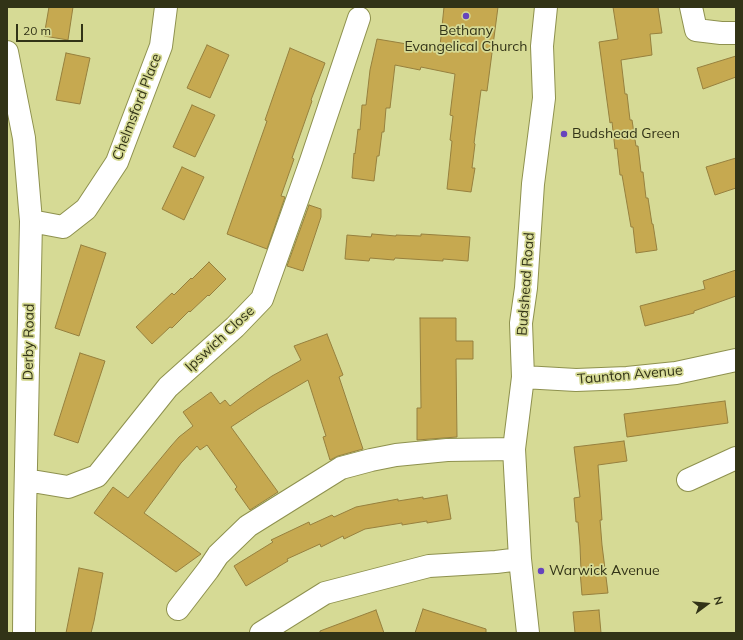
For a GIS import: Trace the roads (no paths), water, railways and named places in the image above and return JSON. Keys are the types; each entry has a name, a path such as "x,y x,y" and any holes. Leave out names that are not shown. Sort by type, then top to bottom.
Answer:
{"street":[{"name":"Chelmsford Place","path":"31,221 63,227 86,208 117,162 161,46 166,7"},
{"name":"Budshead Road","path":"528,633 520,559 514,449 523,377 520,323 526,288 533,184 544,98 542,46 546,7"},
{"path":"691,7 696,30 736,33"},
{"name":"Ipswich Close","path":"26,480 68,487 97,476 168,387 235,327 262,299 311,161 359,18"},
{"name":"Derby Road","path":"7,52 24,138 31,221 24,633"},
{"name":"Taunton Avenue","path":"523,377 576,380 627,378 676,373 736,360"},
{"path":"178,608 218,555 248,526 341,468 396,455 447,450 514,449"},
{"path":"688,480 736,458"},
{"path":"261,633 325,593 429,566 520,559"}],"place":[{"name":"Bethany Evangelical Church","path":"466,16"},
{"name":"Budshead Green","path":"564,134"},
{"name":"Warwick Avenue","path":"541,571"}]}
